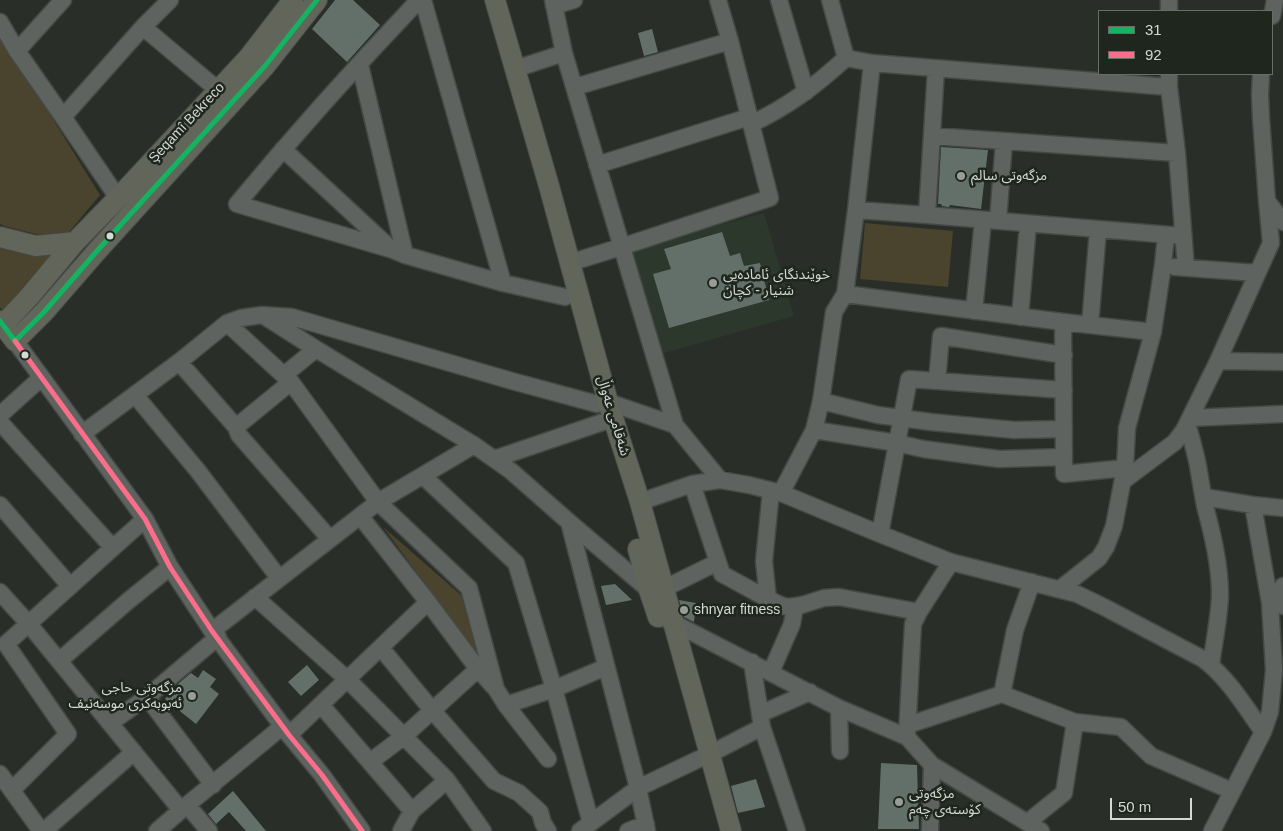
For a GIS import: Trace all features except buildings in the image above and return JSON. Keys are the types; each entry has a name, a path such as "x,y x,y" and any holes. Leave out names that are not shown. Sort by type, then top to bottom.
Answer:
{"main road":[{"name":"Şeqamî Bekreco","path":"2,323 29,298 75,242 249,57 293,0"},
{"path":"2,323 15,341 44,312 103,244 265,66 317,0"},
{"name":"شەقامی عەواڵ","path":"485,0 566,297 602,409 705,757 731,831"},
{"name":"شەقامی عەواڵ","path":"495,0 549,186 569,263 602,409 640,502 656,590"},
{"path":"0,237 36,246 75,242"},
{"path":"29,298 44,312"},
{"name":"شەقامی عەواڵ","path":"705,757 719,831"}],"street":[{"path":"17,51 63,0"},
{"path":"63,116 142,27 170,0"},
{"path":"421,0 283,149 237,204 503,282 566,297"},
{"path":"421,0 503,282"},
{"path":"574,0 553,3 564,53 675,425 720,480"},
{"path":"569,263 770,198 718,0"},
{"path":"779,0 806,92"},
{"path":"830,0 846,58"},
{"path":"0,22 17,51 118,198"},
{"path":"142,27 218,90"},
{"path":"575,86 730,42"},
{"path":"515,69 564,53"},
{"path":"598,165 770,115 806,92 846,58"},
{"path":"846,58 872,63 936,69 1169,80 1186,268"},
{"path":"768,599 764,561 776,492 814,430 821,401 834,312 845,294 872,63"},
{"path":"360,65 399,252"},
{"path":"927,215 936,69"},
{"path":"1063,322 1064,474 1124,474 1175,442 1189,421 1257,273 1277,244 1267,202 1260,95 1261,75"},
{"path":"932,136 1177,154"},
{"path":"974,311 1004,141"},
{"path":"283,149 399,252"},
{"path":"1267,202 1283,222"},
{"path":"856,210 1183,236"},
{"path":"1020,317 1028,224"},
{"path":"1090,325 1098,230"},
{"path":"1060,589 1099,558 1106,547 1114,526 1124,474 1127,428 1153,332 1166,235"},
{"path":"1163,266 1257,273"},
{"path":"845,294 1153,332"},
{"path":"82,434 179,362 227,323 241,318 262,315 292,317 602,409 675,425"},
{"path":"262,315 494,458 569,522 656,590 718,562"},
{"path":"227,323 287,379 378,502 469,588 496,689"},
{"path":"937,381 941,336 1064,355"},
{"path":"15,341 145,519 170,567 215,634 362,831"},
{"path":"236,427 316,349"},
{"path":"1218,361 1283,362"},
{"path":"179,362 236,427 239,435 330,539"},
{"path":"0,415 41,378"},
{"path":"880,534 908,379 1064,390"},
{"path":"135,395 198,471 278,578"},
{"path":"821,401 878,415 931,422 1014,430 1064,429"},
{"path":"494,458 602,409"},
{"path":"1189,421 1283,414"},
{"path":"1189,421 1217,552 1220,596 1211,665"},
{"path":"0,422 113,548"},
{"path":"814,430 923,449 999,459 1064,457"},
{"path":"110,723 147,697 278,578 378,502 474,445"},
{"path":"423,476 516,563 554,690 585,827 638,788 705,757 810,692"},
{"path":"640,502 692,484 720,480 749,485 776,492 951,562 1077,594 1195,654 1211,665 1271,727"},
{"path":"692,484 722,574 784,606 795,607 824,598 839,597 919,612"},
{"path":"1204,497 1283,508"},
{"path":"0,505 70,586"},
{"path":"1212,831 1232,791 1271,727 1272,693 1278,672 1277,604 1253,505"},
{"path":"360,516 478,669 496,689 506,705 548,759"},
{"path":"12,790 68,734 6,644 145,519"},
{"path":"569,522 647,827 628,831"},
{"path":"907,731 913,624 951,562"},
{"path":"60,661 170,567"},
{"path":"1002,694 1015,630 1032,582"},
{"path":"1277,604 1283,586"},
{"path":"0,592 60,661 134,752 184,807 209,831"},
{"path":"255,597 348,680 447,780 483,831"},
{"path":"157,831 184,807 321,705 428,602"},
{"path":"771,672 792,624 795,607"},
{"path":"665,618 839,708 907,731 932,765 1041,831"},
{"path":"381,648 432,710 494,780 518,793 540,812 543,823 548,831"},
{"path":"752,662 761,721 797,831"},
{"path":"506,705 554,690 606,667"},
{"path":"370,762 403,737 478,669"},
{"path":"907,731 1002,694 1076,722 1121,727 1151,756 1232,791"},
{"path":"147,697 213,785"},
{"path":"321,705 412,811"},
{"path":"839,708 840,751"},
{"path":"1028,822 1064,793 1076,722"},
{"path":"0,774 43,831 134,752"},
{"path":"930,831 932,765"},
{"path":"401,831 412,811 447,780"}],"shaded area":[{"path":"0,34 100,195 69,232 40,235 0,224"},
{"name":"خوێندنگای ئامادەیی شنیار - کچان","path":"764,213 794,316 661,354 632,249"},
{"path":"865,223 953,231 948,287 860,279"},
{"path":"0,243 60,253 2,311 0,307"},
{"path":"383,527 461,595 478,655"}],"transit line":[{"name":"31","path":"0,321 15,341 44,312 265,66 317,0"},
{"name":"92","path":"15,341 145,519 170,567 212,631 289,735 322,775 362,831"}],"place":[{"name":"مزگەوتی سالم","path":"961,176"},
{"name":"خوێندنگای ئامادەیی شنیار - کچان","path":"713,283"},
{"name":"shnyar fitness","path":"684,610"},
{"name":"مزگەوتی حاجی ئەبوبەکری موسەنیف","path":"192,696"},
{"name":"مزگه‌وتی کۆستەی چەم","path":"899,802"}]}
